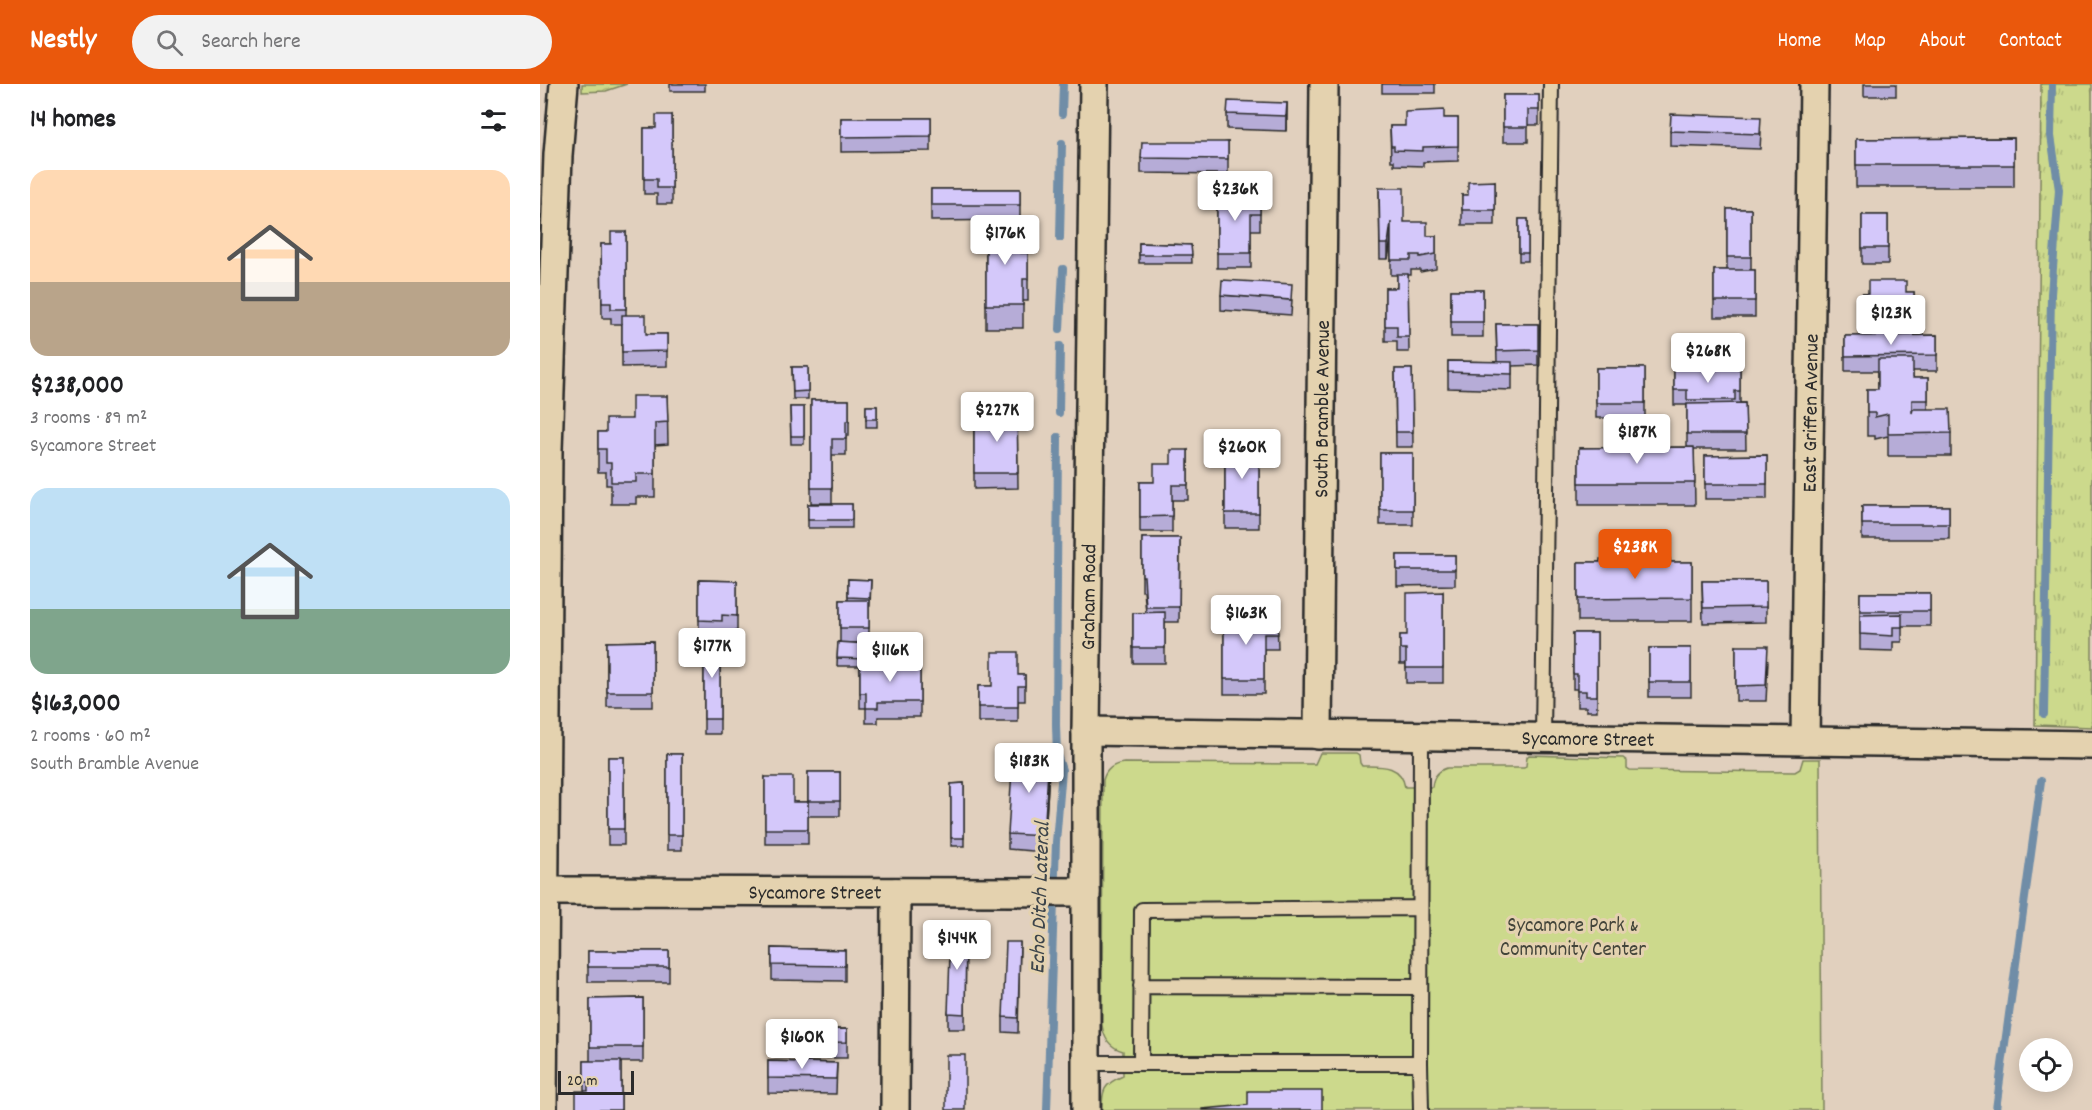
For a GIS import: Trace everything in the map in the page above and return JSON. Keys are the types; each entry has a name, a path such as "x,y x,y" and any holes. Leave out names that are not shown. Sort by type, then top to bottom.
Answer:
{"street":[{"path":"543,1110 544,450 549,155 564,84"},
{"name":"Graham Road","path":"1086,1110 1086,731 1094,84"},
{"name":"South Bramble Avenue","path":"1318,735 1324,84"},
{"name":"East Griffen Avenue","path":"1805,741 1814,84"},
{"name":"Sycamore Street","path":"1086,731 2092,745"},
{"name":"Sycamore Street","path":"545,891 1086,892"},
{"path":"895,1110 896,892"}],"lane":[{"path":"1543,738 1551,84"},
{"path":"1421,736 1421,1110"},
{"path":"1141,1063 1142,910 1420,908"},
{"path":"1141,986 1420,987"},
{"path":"1086,1063 1420,1064"}],"green space":[{"path":"582,84 627,84 606,91 582,92"},
{"path":"2041,84 2092,84 2092,727 2035,725"},
{"name":"Sycamore Park & Community Center","path":"1320,753 1356,753 1359,755 1362,766 1395,770 1403,779 1405,787 1432,787 1436,775 1447,768 1524,768 1529,755 1623,758 1627,761 1627,768 1630,770 1795,772 1800,769 1803,759 1820,759 1822,1110 1102,1110 1105,1089 1111,1082 1123,1076 1123,1051 1108,1041 1102,1025 1103,780 1106,773 1113,766 1124,763 1315,764"}],"building":[{"path":"1503,95 1539,95 1539,110 1528,110 1528,127 1503,127"},
{"path":"1228,101 1287,103 1286,116 1227,114"},
{"path":"1444,110 1444,118 1458,118 1458,146 1423,147 1423,151 1394,150 1394,146 1391,146 1390,126 1405,126 1405,112"},
{"path":"1671,114 1761,117 1760,134 1670,131"},
{"path":"656,115 672,115 672,188 657,188 657,179 644,179 644,128 656,128"},
{"path":"841,118 931,118 931,136 841,137"},
{"path":"2014,138 2014,165 1856,165 1856,139"},
{"path":"1142,142 1228,142 1228,159 1141,158"},
{"path":"1495,181 1495,210 1462,210 1462,195 1468,195 1468,182"},
{"path":"1379,188 1404,188 1404,222 1427,222 1427,236 1436,236 1436,254 1420,257 1420,255 1411,255 1411,260 1391,260 1391,222 1388,244 1380,244"},
{"path":"931,189 1020,189 1020,205 931,205"},
{"path":"1217,192 1251,192 1251,205 1260,205 1260,214 1251,214 1251,253 1217,253"},
{"path":"1727,209 1751,209 1751,257 1727,257"},
{"path":"1862,215 1888,215 1888,248 1862,248"},
{"path":"1519,219 1528,219 1528,253 1519,253"},
{"path":"986,225 1021,225 1021,253 1028,253 1028,279 1023,279 1023,305 986,305"},
{"path":"611,232 626,232 626,309 611,309 611,303 602,303 601,244 611,244"},
{"path":"1139,243 1191,245 1192,255 1139,255"},
{"path":"1714,270 1755,270 1755,301 1714,301"},
{"path":"1397,274 1408,274 1409,337 1397,337 1397,326 1385,326 1385,288 1397,288"},
{"path":"1222,280 1292,284 1291,300 1221,295"},
{"path":"1868,281 1906,281 1906,292 1914,292 1914,324 1907,324 1897,318 1868,316 1868,304 1862,304 1862,294 1868,294"},
{"path":"1451,290 1483,290 1483,322 1451,322"},
{"path":"622,315 646,315 646,334 667,334 667,351 622,352"},
{"path":"1496,324 1538,324 1538,350 1497,351"},
{"path":"1937,335 1937,355 1845,356 1845,336"},
{"path":"1714,345 1737,345 1737,360 1714,360"},
{"path":"1878,359 1913,359 1913,378 1928,378 1928,400 1912,400 1912,413 1913,409 1950,409 1951,433 1888,434 1888,414 1875,417 1875,413 1867,413 1867,389 1878,389"},
{"path":"1448,361 1512,362 1512,374 1448,372"},
{"path":"792,367 808,367 808,391 793,392"},
{"path":"1596,368 1645,368 1645,403 1596,403"},
{"path":"1395,369 1412,369 1413,432 1396,432"},
{"path":"1674,369 1740,369 1740,391 1735,391 1735,400 1687,400 1687,390 1674,390"},
{"path":"632,396 667,396 668,422 655,423 655,474 636,474 636,482 611,482 611,463 606,463 606,449 598,449 598,432 606,432 606,419 632,419"},
{"path":"811,400 849,400 846,439 832,439 832,488 811,488"},
{"path":"1745,403 1746,434 1687,434 1687,404"},
{"path":"866,406 877,406 877,419 866,419"},
{"path":"790,407 804,407 804,436 791,436"},
{"path":"988,407 1017,407 1018,473 974,473 974,428 988,428"},
{"path":"1225,447 1259,447 1259,513 1225,513"},
{"path":"1694,447 1695,483 1579,483 1579,448"},
{"path":"1171,450 1188,450 1188,485 1172,485 1172,516 1140,517 1140,482 1154,482 1154,464 1171,464"},
{"path":"1380,453 1413,453 1413,510 1380,510"},
{"path":"1767,455 1767,484 1705,484 1705,456"},
{"path":"808,504 852,504 852,520 808,520"},
{"path":"1862,506 1949,506 1949,524 1862,524"},
{"path":"1142,538 1180,538 1179,607 1146,607 1144,576 1142,576"},
{"path":"1397,555 1455,555 1455,570 1397,570"},
{"path":"1600,559 1615,559 1615,562 1656,562 1656,559 1670,559 1670,562 1692,562 1692,598 1578,599 1578,562 1600,562"},
{"path":"848,579 871,580 870,598 848,597"},
{"path":"699,580 737,581 737,616 722,615 722,621 699,620"},
{"path":"1702,581 1766,581 1766,607 1703,608"},
{"path":"1443,592 1443,668 1406,668 1406,649 1400,649 1400,635 1407,635 1407,593"},
{"path":"1860,593 1930,593 1930,611 1860,611"},
{"path":"840,600 869,600 869,628 840,628"},
{"path":"1165,612 1165,648 1133,648 1133,613"},
{"path":"1902,614 1902,627 1893,627 1893,636 1860,634 1860,615"},
{"path":"1224,616 1277,616 1278,634 1264,634 1264,679 1224,679"},
{"path":"1573,633 1597,633 1597,696 1586,696 1586,691 1577,691 1577,674 1573,674"},
{"path":"704,639 720,639 720,719 704,719"},
{"path":"653,641 653,692 607,692 607,642"},
{"path":"838,642 868,644 868,659 837,658"},
{"path":"1736,646 1768,646 1766,685 1736,686"},
{"path":"1649,648 1691,648 1691,682 1649,682"},
{"path":"992,652 1018,652 1018,675 1025,675 1025,686 1018,686 1018,707 978,707 978,686 992,686"},
{"path":"860,664 920,664 920,702 878,702 878,708 866,708 866,693 860,693"},
{"path":"1013,753 1049,754 1044,836 1008,834"},
{"path":"667,754 682,754 682,835 667,835"},
{"path":"608,757 624,757 624,829 608,829"},
{"path":"808,772 840,772 840,801 808,801"},
{"path":"765,777 793,777 793,802 808,802 808,829 765,829"},
{"path":"964,783 964,838 951,838 951,784"},
{"path":"951,926 966,926 965,1014 948,1013"},
{"path":"1006,942 1020,942 1018,1018 1003,1017"},
{"path":"772,948 845,950 845,966 772,965"},
{"path":"588,951 669,951 669,967 588,967"},
{"path":"643,998 643,1047 590,1047 590,999"},
{"path":"847,1029 847,1042 775,1043 775,1030"},
{"path":"946,1055 965,1055 965,1110 946,1110"},
{"path":"584,1061 621,1061 621,1110 576,1110 576,1091 588,1091 588,1082 584,1082"},
{"path":"768,1061 837,1063 836,1079 768,1078"},
{"path":"1248,1091 1322,1091 1322,1110 1202,1110 1248,1105"}],"waterway":[{"name":"Echo Ditch Lateral","path":"1062,114 1063,84"},
{"path":"2044,714 2051,294 2059,190 2051,136 2052,84"},
{"name":"Echo Ditch Lateral","path":"1060,238 1062,143"},
{"name":"Echo Ditch Lateral","path":"1060,329 1063,269"},
{"name":"Echo Ditch Lateral","path":"1059,413 1060,346"},
{"name":"Echo Ditch Lateral","path":"1047,1110 1056,842 1062,770 1057,755 1056,725 1058,437"},
{"path":"1996,1109 2041,781"}]}
